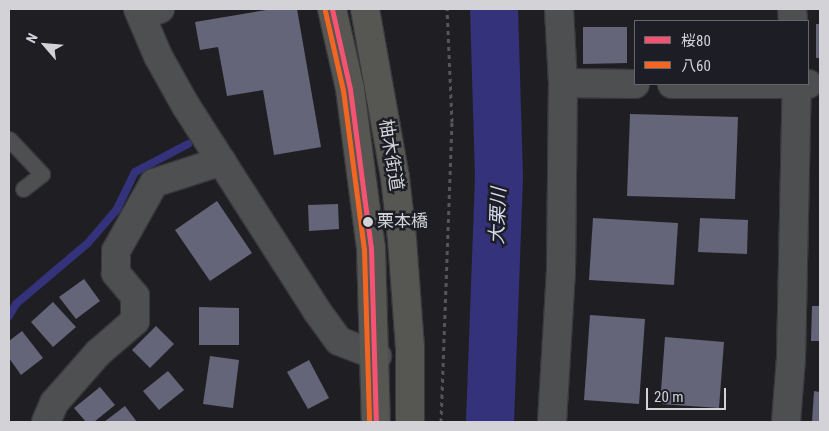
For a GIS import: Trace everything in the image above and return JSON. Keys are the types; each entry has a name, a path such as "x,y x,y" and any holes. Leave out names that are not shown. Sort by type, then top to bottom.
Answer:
{"main road":[{"name":"柚木街道","path":"332,9 362,170 377,356 376,422"},
{"name":"柚木街道","path":"365,9 401,230 410,338 410,422"}],"street":[{"path":"552,422 561,272 564,83 559,9"},
{"path":"146,11 158,56 222,161 339,341 377,356"},
{"path":"564,83 634,84"},
{"path":"786,422 791,359 797,85"},
{"path":"46,422 54,403 98,353 135,321 135,296 116,273 116,251 154,183 222,161"}],"lane":[{"path":"9,139 42,174 23,189"}],"path":[{"path":"441,422 452,132 447,9"}],"building":[{"path":"272,9 297,9 321,147 274,155 263,90 227,96 218,47 200,50 195,22"},
{"path":"816,24 820,24 820,58 816,58"},
{"path":"583,27 627,27 627,63 583,64"},
{"path":"630,114 738,117 735,199 627,196"},
{"path":"217,201 252,253 210,281 175,230"},
{"path":"338,204 339,229 309,231 308,205"},
{"path":"593,218 678,223 674,285 589,280"},
{"path":"700,218 748,220 747,254 698,252"},
{"path":"84,279 100,301 76,319 59,297"},
{"path":"53,302 76,327 53,347 31,322"},
{"path":"812,306 820,306 820,341 811,341"},
{"path":"199,307 239,308 239,345 199,345"},
{"path":"590,315 645,319 639,404 584,400"},
{"path":"156,326 174,344 150,368 132,350"},
{"path":"22,331 43,358 21,375 9,358 9,341"},
{"path":"665,337 724,342 719,408 660,404"},
{"path":"210,356 239,360 233,408 203,404"},
{"path":"309,360 329,398 308,409 287,372"},
{"path":"168,371 184,390 159,410 143,391"},
{"path":"100,387 115,405 94,422 86,422 74,408"},
{"path":"814,391 820,392 820,422 812,422"},
{"path":"125,406 137,422 104,422"}],"waterway":[{"name":"大栗川","path":"490,422 499,177 494,9"},
{"path":"9,316 16,304 88,243 117,209 135,172 188,144"}],"transit line":[{"name":"桜80","path":"332,9 350,89 371,248 376,422"},
{"name":"八60","path":"325,11 343,90 364,249 369,422"}],"place":[{"name":"栗本橋","path":"368,222"}]}
